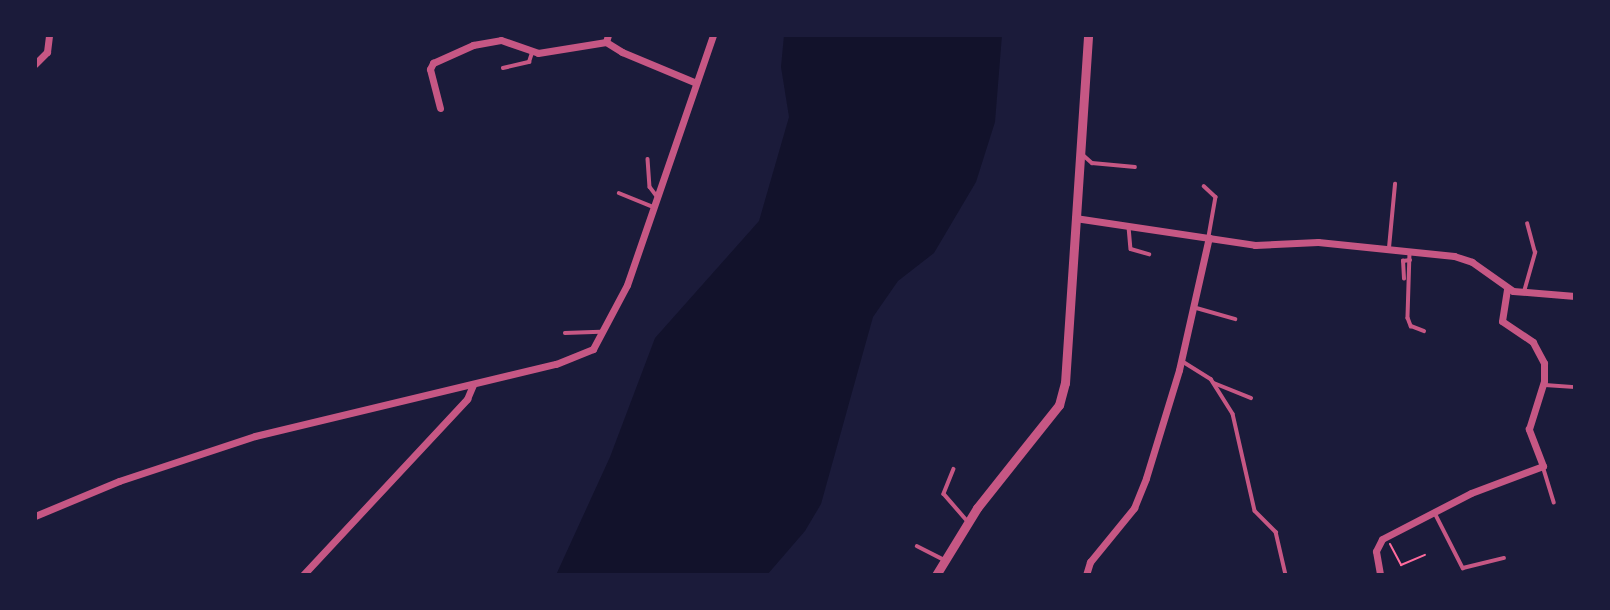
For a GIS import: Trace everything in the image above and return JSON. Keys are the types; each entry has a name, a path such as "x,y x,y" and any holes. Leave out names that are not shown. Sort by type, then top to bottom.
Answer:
{"street":[{"path":"35,64 47,52 49,35"},
{"path":"35,516 119,481 255,436 473,385 586,354 605,333 654,208 694,82 713,35"},
{"path":"936,575 968,522 1059,405 1065,383 1088,35"},
{"path":"440,108 430,69 438,59 501,40 532,53 607,38 694,82"},
{"path":"1075,218 1255,245 1318,242 1388,251 1410,257 1464,258 1507,288 1524,294 1575,296"},
{"path":"1086,575 1090,562 1134,508 1181,360 1191,306 1209,237"},
{"path":"1380,574 1376,551 1386,537 1434,511 1543,466 1529,429 1545,371 1538,347 1502,321 1507,288"},
{"path":"303,575 391,476 467,399 473,385"}],"lane":[{"path":"503,68 529,62 532,53"},
{"path":"1080,152 1092,163 1135,167"},
{"path":"648,159 650,187 657,197"},
{"path":"1388,251 1395,184"},
{"path":"1204,186 1216,197 1209,237"},
{"path":"619,193 654,208"},
{"path":"1524,294 1535,253 1527,224"},
{"path":"1129,225 1131,249 1149,254"},
{"path":"1404,279 1404,261 1410,257"},
{"path":"1410,257 1408,318 1411,326 1424,331"},
{"path":"1191,306 1235,319"},
{"path":"565,333 605,333"},
{"path":"1181,360 1214,383 1251,398"},
{"path":"1214,383 1238,425 1255,511 1276,531 1286,575"},
{"path":"1543,385 1575,387"},
{"path":"1543,466 1554,502"},
{"path":"954,469 944,494 968,522"},
{"path":"1434,511 1463,568 1504,558"},
{"path":"917,546 945,560"}],"path":[{"path":"1386,537 1401,565 1425,555"}],"shaded area":[{"path":"784,35 1002,35 995,122 976,182 934,253 898,281 873,317 821,504 805,531 767,575 556,575 610,457 655,338 759,221 789,117 781,67"}]}
